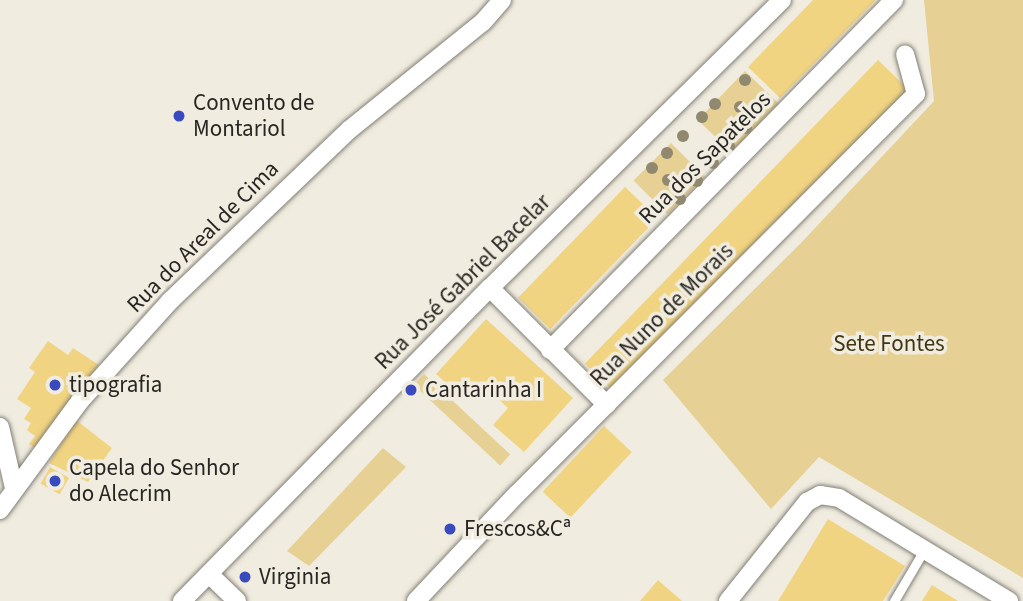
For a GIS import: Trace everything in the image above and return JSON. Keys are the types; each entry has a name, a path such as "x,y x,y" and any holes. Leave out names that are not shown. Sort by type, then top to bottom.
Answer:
{"street":[{"name":"Rua do Areal de Cima","path":"0,510 80,401 170,301 349,130 483,22 502,0"},
{"name":"Rua José Gabriel Bacelar","path":"182,601 490,288 782,0"},
{"name":"Rua dos Sapatelos","path":"550,350 894,0"},
{"name":"Rua Nuno de Morais","path":"416,601 517,494 916,94 905,54"},
{"path":"490,288 607,405"},
{"path":"0,427 15,488"},
{"path":"729,601 807,502 820,495 839,498 1009,601"},
{"path":"209,574 237,601"}],"lane":[{"path":"894,601 924,550"}],"green space":[{"name":"Sete Fontes","path":"924,0 1023,0 1023,578 819,457 771,509 663,380 801,243 934,101"},
{"path":"745,71 779,104 732,153 698,120"},
{"path":"671,143 705,177 667,214 634,180"},
{"path":"424,374 510,454 500,465 414,385"},
{"path":"383,448 406,467 309,566 287,551"}],"building":[{"path":"813,0 876,0 780,98 748,67"},
{"path":"878,60 910,91 617,395 585,364"},
{"path":"625,187 657,218 550,329 518,298"},
{"path":"486,319 573,398 524,452 493,425 508,408 481,383 465,400 436,374"},
{"name":"tipografia","path":"48,341 68,355 73,348 99,365 39,451 29,444 35,436 27,430 31,423 24,419 31,408 17,399 35,372 29,368"},
{"path":"76,420 112,448 88,482 49,463"},
{"path":"604,426 632,452 570,518 543,492"},
{"name":"Capela do Senhor do Alecrim","path":"50,467 69,478 60,494 40,483"},
{"path":"828,519 905,566 883,601 778,601"},
{"path":"658,580 682,601 640,601"},
{"path":"932,585 958,601 922,601"}],"place":[{"name":"Convento de Montariol","path":"179,116"},
{"name":"tipografia","path":"55,385"},
{"name":"Cantarinha I","path":"411,390"},
{"name":"Capela do Senhor do Alecrim","path":"55,481"},
{"name":"Frescos&Cª","path":"450,529"},
{"name":"Virginia","path":"245,577"}]}
